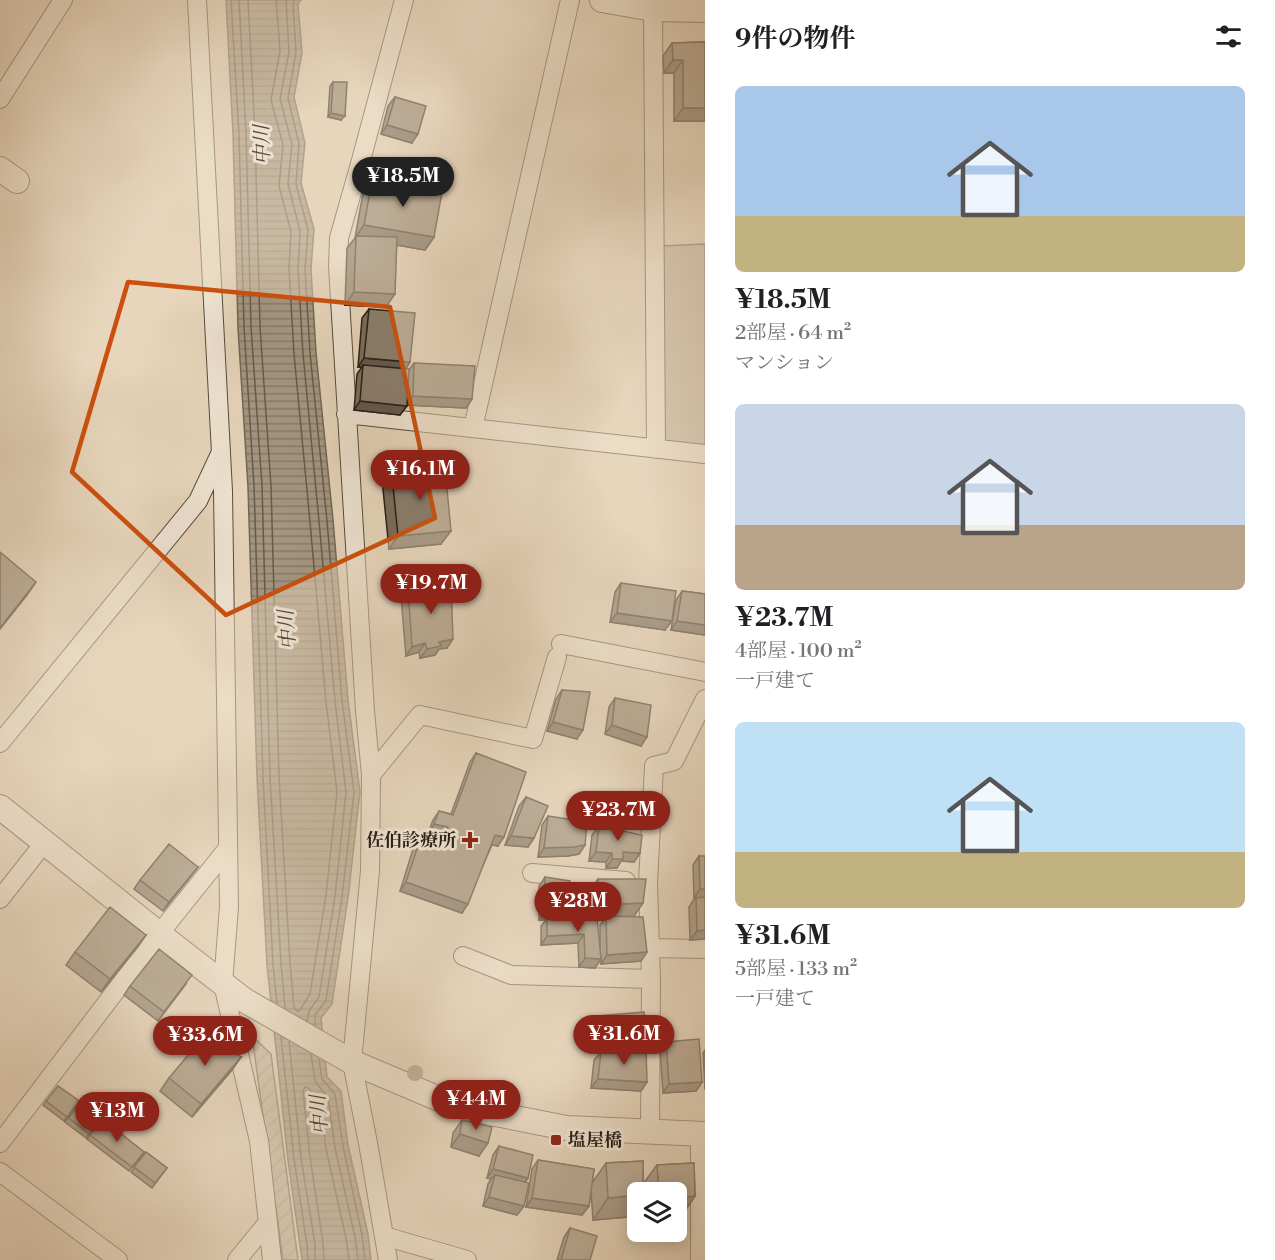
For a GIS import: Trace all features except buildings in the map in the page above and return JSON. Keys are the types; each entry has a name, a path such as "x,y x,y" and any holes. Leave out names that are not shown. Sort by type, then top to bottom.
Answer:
{"street":[{"path":"0,99 63,0"},
{"path":"197,0 223,491 229,907 223,984 259,1141 272,1260"},
{"path":"388,1260 368,1143 345,1058 370,871 371,776 338,266 339,238 404,0"},
{"path":"473,428 570,0"},
{"path":"602,0 652,9 705,10"},
{"path":"652,9 656,449"},
{"path":"346,414 705,454"},
{"path":"0,743 198,501 220,452"},
{"path":"371,776 420,715 533,739 559,650 705,672"},
{"path":"650,1132 651,979 648,883 654,766 674,760 705,699"},
{"path":"0,807 223,984 244,999 345,1058 444,1101 496,1114 566,1128 702,1134 700,1260"},
{"path":"0,899 44,843"},
{"path":"0,1143 159,934 228,848"},
{"path":"532,873 648,883"},
{"path":"650,948 705,949"},
{"path":"463,956 511,975 651,979"},
{"path":"0,1172 118,1260"},
{"path":"237,1260 268,1222"},
{"path":"384,1236 467,1260"}],"highlighted area":[{"path":"128,282 390,307 435,518 226,615 72,472"}],"shaded area":[{"path":"705,244 705,446 662,443 662,246"},
{"path":"252,1036 271,1054 298,1260 283,1260"}],"water":[{"name":"中川","path":"226,0 301,0 298,4 302,53 294,97 305,143 301,183 314,229 311,269 316,353 348,700 360,792 348,898 332,1004 321,1018 327,1077 341,1091 348,1145 368,1234 371,1260 302,1260 288,1160 267,965 257,777 248,487 238,328 233,134"}],"place":[{"name":"佐伯診療所","path":"470,840"},
{"name":"塩屋橋","path":"556,1140"}]}
